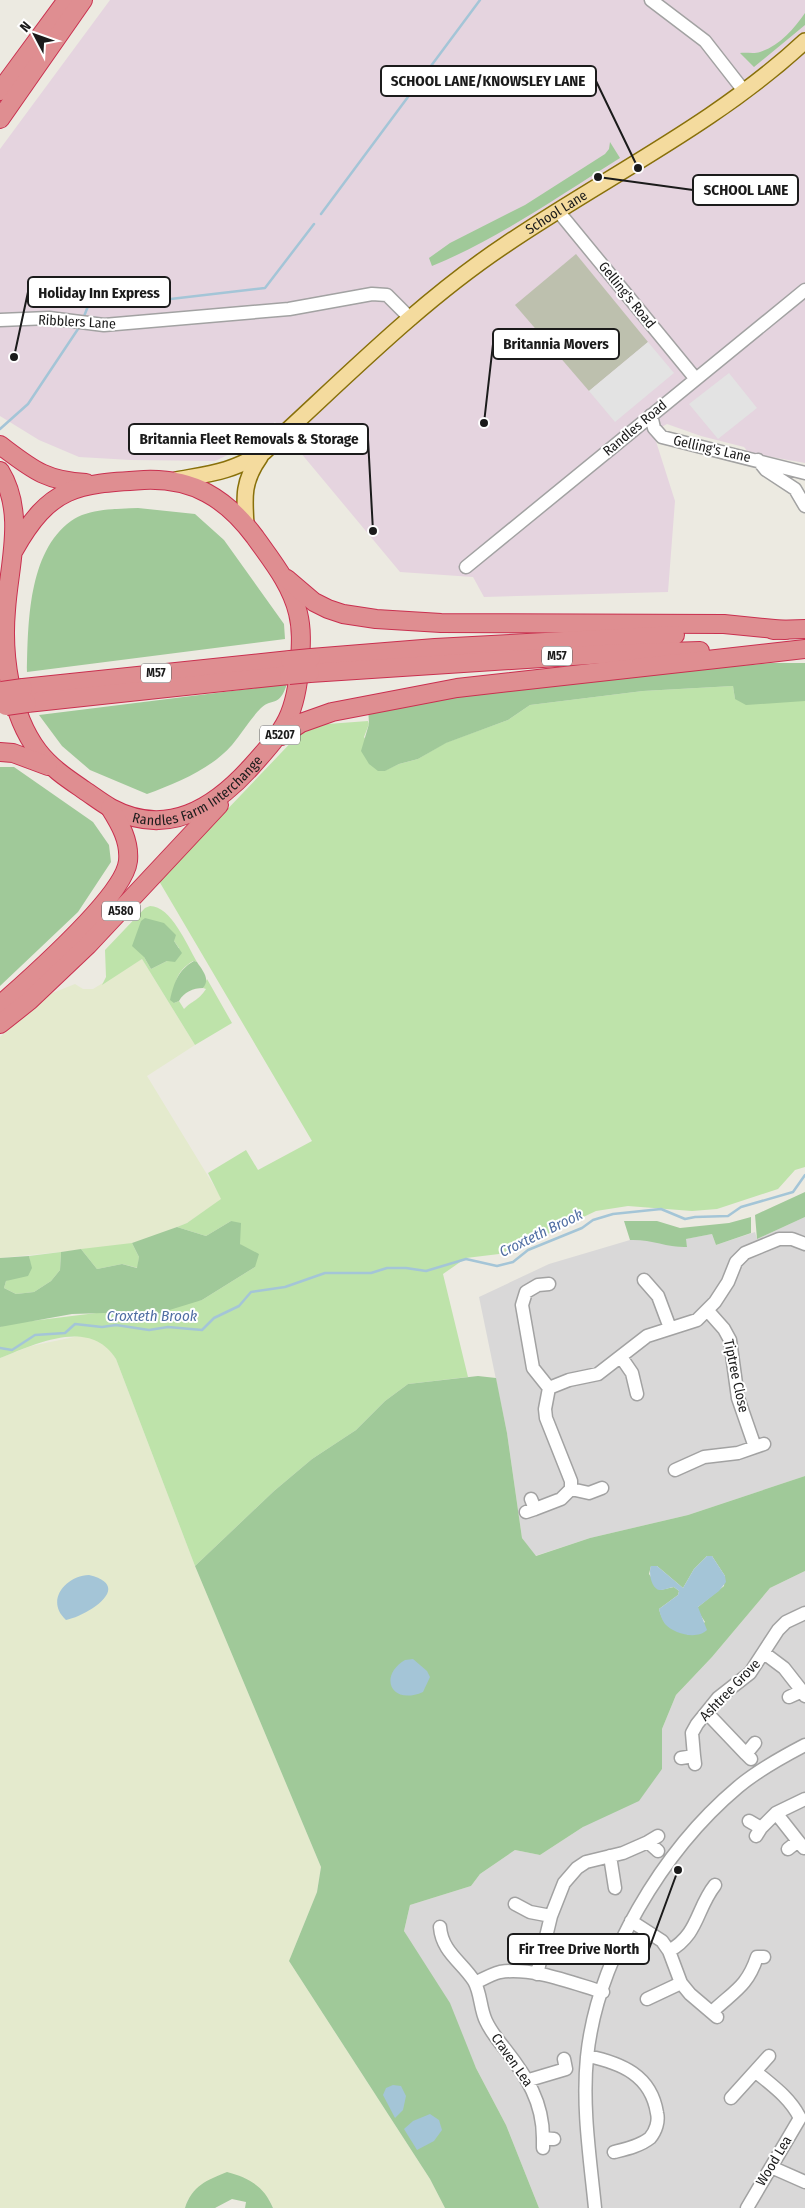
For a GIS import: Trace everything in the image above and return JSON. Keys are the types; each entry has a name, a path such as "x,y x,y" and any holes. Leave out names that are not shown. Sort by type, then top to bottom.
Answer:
{"highway":[{"path":"0,91 68,0"},
{"path":"0,119 83,0"},
{"name":"A5207","path":"0,445 33,469 50,478 94,483"},
{"name":"A5207","path":"0,471 12,497 14,550"},
{"name":"Randles Farm Interchange","path":"176,480 197,487 214,496 246,525 282,576 297,607 302,641 296,698 289,718 276,740 232,789 207,807 180,817 144,818 110,808 53,768 38,751 19,714 5,649 3,616 14,550 35,517 53,500 70,491 94,483 176,480"},
{"path":"282,576 314,602 328,609 343,614 376,619 442,623 724,624 785,630"},
{"name":"M57","path":"311,666 595,638 805,629"},
{"path":"276,740 300,724 318,716 383,700 456,688 805,649"},
{"name":"M57","path":"2,699 290,667 604,654 805,649"},
{"path":"0,752 32,758 53,768"},
{"name":"A580","path":"0,1024 29,1001 88,945 232,789"},
{"name":"A580","path":"0,1005 53,956 105,903 120,883 126,871 128,851 124,834 110,808"}],"main road":[{"name":"School Lane","path":"246,525 244,498 246,482 250,470 264,452 411,319 476,264 678,137 744,91 805,41"},
{"name":"School Lane","path":"176,480 221,473 239,467 264,452"}],"street":[{"path":"651,0 705,41 744,91"},
{"name":"Gelling's Road","path":"558,211 695,378"},
{"name":"Randles Road","path":"466,567 805,290"},
{"name":"Ribblers Lane","path":"0,320 49,318 81,324 154,321 289,309 372,294 387,295 411,319"},
{"name":"Gelling's Lane","path":"651,415 654,428 662,438 758,460 804,473"},
{"name":"Gelling's Lane","path":"758,460 766,470 795,489 805,506"},
{"path":"795,489 804,473"},
{"path":"549,1388 569,1380 598,1374 647,1336 690,1323 708,1311 723,1291 736,1262 745,1253 779,1239 792,1239 805,1244"},
{"path":"644,1275 658,1296 670,1328"},
{"path":"550,1284 538,1286 526,1292 523,1295 522,1305 533,1368 549,1388 545,1409 546,1418 571,1481 572,1489"},
{"name":"Tiptree Close","path":"674,1471 704,1457 738,1453 760,1446 738,1398 730,1340 724,1328 708,1311"},
{"path":"621,1357 632,1374 638,1395"},
{"path":"572,1489 589,1493 602,1487"},
{"path":"531,1507 561,1500 572,1489"},
{"name":"Ashtree Grove","path":"690,1759 692,1733 707,1712 718,1698 750,1673 778,1630 786,1622 805,1612"},
{"path":"764,1653 784,1668 803,1694 789,1697"},
{"path":"707,1712 748,1756 755,1743"},
{"path":"595,2208 586,2112 588,2056 611,1966 631,1921 666,1868 724,1800 762,1769 805,1745"},
{"path":"749,1820 759,1832 776,1813 805,1799"},
{"path":"776,1813 797,1846"},
{"path":"537,1974 551,1916 564,1883 573,1872 586,1862 610,1856 653,1839 658,1851"},
{"path":"610,1856 614,1891"},
{"path":"669,1951 683,1941 694,1928 703,1901 716,1884"},
{"path":"513,1903 530,1912 551,1916"},
{"path":"631,1921 656,1935 669,1951 681,1984 715,2015 743,1986 752,1971 757,1954"},
{"name":"Craven Lea","path":"442,1924 441,1937 445,1946 476,1983 481,2009 489,2028 529,2080 539,2103 547,2142"},
{"path":"476,1983 499,1972 537,1974 603,1992"},
{"path":"645,2000 681,1984"},
{"path":"588,2056 613,2061 634,2072 645,2083 655,2103 658,2121 652,2136 643,2143 611,2153"},
{"path":"731,2098 769,2056"},
{"path":"529,2080 566,2069 564,2059"},
{"name":"Wood Lea","path":"747,2208 800,2118 794,2106 780,2091 756,2072"},
{"path":"771,2167 805,2182"}],"shaded area":[{"path":"110,0 805,0 805,463 749,453 744,447 701,436 667,424 653,432 675,501 668,592 484,597 473,577 400,572 275,422 234,452 215,461 131,460 79,457 39,440 0,416 0,149"},
{"path":"576,254 648,342 589,391 515,305"},
{"path":"648,342 674,373 615,422 589,391"},
{"path":"729,373 757,408 718,439 689,404"},
{"path":"142,959 195,1045 147,1076 222,1199 187,1223 145,1240 121,1246 0,1258 0,1037 50,994 75,984 83,989 93,989"},
{"path":"805,1217 805,1476 688,1515 590,1538 535,1556 522,1538 507,1433 479,1297 549,1264 630,1240 648,1239 680,1247 687,1246 685,1239 712,1234 716,1245 755,1232 757,1239"},
{"path":"79,1336 95,1338 108,1347 116,1359 195,1566 321,1867 317,1892 289,1961 430,2179 445,2208 273,2208 269,2199 188,2199 185,2208 0,2208 0,1358 31,1346"},
{"path":"805,1571 805,2208 539,2208 506,2125 404,1931 410,1905 471,1886 480,1874 515,1850 540,1855 583,1827 662,1769 662,1729 676,1695 712,1657 770,1588"}],"green space":[{"path":"805,13 805,25 754,67 740,53 758,53 774,46 791,31"},
{"path":"610,142 620,158 504,230 432,266 429,258 450,243 525,205 605,154 609,149"},
{"path":"138,508 195,514 224,540 284,624 285,639 27,672 28,633 33,590 38,570 46,551 57,534 71,521 95,511"},
{"path":"772,663 805,663 805,701 746,705 735,699 733,686 643,691 530,705 508,720 446,743 418,759 399,764 385,771 378,771 369,764 361,751 369,724 368,706 645,673"},
{"path":"287,684 281,696 261,708 224,754 182,780 147,794 90,770 62,746 39,715"},
{"path":"733,686 735,699 805,701 805,1167 795,1170 778,1189 717,1209 692,1211 628,1206 596,1211 522,1246 499,1254 466,1258 443,1274 468,1377 408,1384 385,1401 356,1430 312,1459 274,1491 195,1566 116,1359 105,1346 92,1339 62,1338 30,1346 0,1358 0,1327 7,1324 202,1300 255,1267 240,1244 231,1221 206,1236 177,1227 187,1223 221,1199 208,1173 246,1150 258,1170 312,1141 159,881 300,733 314,725 368,721 369,724 364,737 384,771 399,764 418,759 445,743 508,720 530,705 643,691"},
{"path":"0,767 14,767 93,822 109,845 111,862 78,912 0,986"},
{"path":"150,906 165,912 178,928 197,962 193,961 187,965 179,974 175,984 174,1003 179,1001 184,1009 203,993 206,989 203,988 207,979 232,1023 195,1045 142,959 102,985 106,977 105,950 145,908","holes":["174,941 179,948 167,961 151,969 144,957"]},
{"path":"145,918 164,923 176,935 174,941 182,953 175,962 167,961 151,969 144,957 132,946 141,921"},
{"path":"194,961 197,962 205,975 205,985 203,988 189,991 179,1001 174,1003 170,1000 180,973"},
{"path":"805,1192 805,1217 757,1239 755,1215"},
{"path":"751,1217 751,1233 716,1245 712,1234 686,1239 687,1247 630,1240 624,1221 657,1221 680,1228 729,1223"},
{"path":"231,1221 241,1223 240,1244 259,1254 255,1267 202,1300 150,1316 104,1313 72,1314 0,1327 0,1258 29,1256 32,1268 28,1276 6,1281 4,1288 16,1294 34,1292 51,1281 60,1270 61,1252 81,1249 97,1269 122,1264 137,1268 139,1257 132,1243 177,1227 206,1236"},
{"path":"132,1243 139,1257 138,1268 122,1264 97,1269 81,1249"},
{"path":"61,1252 60,1270 51,1281 34,1292 16,1294 4,1288 6,1281 31,1268 29,1256"},
{"path":"478,1376 496,1378 507,1433 522,1538 536,1556 590,1538 688,1515 805,1476 805,1571 770,1588 712,1657 676,1695 662,1729 662,1769 639,1801 583,1827 540,1855 515,1850 480,1874 471,1886 410,1905 404,1931 450,2003 476,2068 506,2125 539,2208 445,2208 430,2179 289,1961 317,1892 321,1867 195,1566 274,1491 312,1459 356,1430 385,1401 408,1384","holes":["707,1556 712,1556 725,1576 724,1586 698,1607 698,1611 705,1622 689,1635 670,1627 664,1621 659,1609 678,1595 679,1591 674,1587 660,1590 649,1574 651,1566 657,1566 683,1588 694,1569"]},
{"path":"227,2172 255,2184 265,2194 273,2208 245,2208 246,2202 232,2199 215,2208 185,2208 196,2189 207,2181"}],"water":[{"path":"707,1556 712,1556 725,1576 726,1582 719,1591 698,1607 707,1630 697,1635 686,1635 674,1631 665,1624 659,1609 678,1595 679,1591 674,1587 661,1590 655,1588 650,1577 651,1566 657,1566 683,1588 694,1569"},
{"path":"89,1575 102,1580 108,1586 107,1593 103,1600 95,1607 66,1620 60,1613 57,1605 61,1591 72,1580 80,1576"},
{"path":"413,1659 427,1671 430,1677 423,1692 403,1695 396,1692 390,1681 397,1667 405,1660"},
{"path":"393,2085 401,2086 406,2096 403,2110 395,2118 383,2095 386,2088"},
{"path":"430,2114 439,2120 442,2130 434,2141 417,2150 404,2129 413,2121"}],"waterway":[{"path":"321,214 480,0"},
{"path":"83,319 95,288 102,282 115,281 162,300 265,288 314,224"},
{"path":"0,429 28,404 80,326"},
{"name":"Croxteth Brook","path":"0,1348 12,1350 35,1335 65,1333 75,1324 102,1327 116,1325 149,1330 168,1327 202,1330 214,1318 239,1306 251,1292 285,1287 325,1273 371,1273 387,1268 426,1271 466,1259 497,1266 513,1262 528,1250 582,1228 593,1220 613,1214 661,1209 685,1219 728,1216 741,1207 793,1192 805,1175"}],"place":[{"name":"SCHOOL LANE/KNOWSLEY LANE","path":"638,168"},
{"name":"SCHOOL LANE","path":"598,177"},
{"name":"Holiday Inn Express","path":"14,357"},
{"name":"Britannia Movers","path":"484,423"},
{"name":"Britannia Fleet Removals & Storage","path":"373,531"},
{"name":"Fir Tree Drive North","path":"678,1870"}]}
